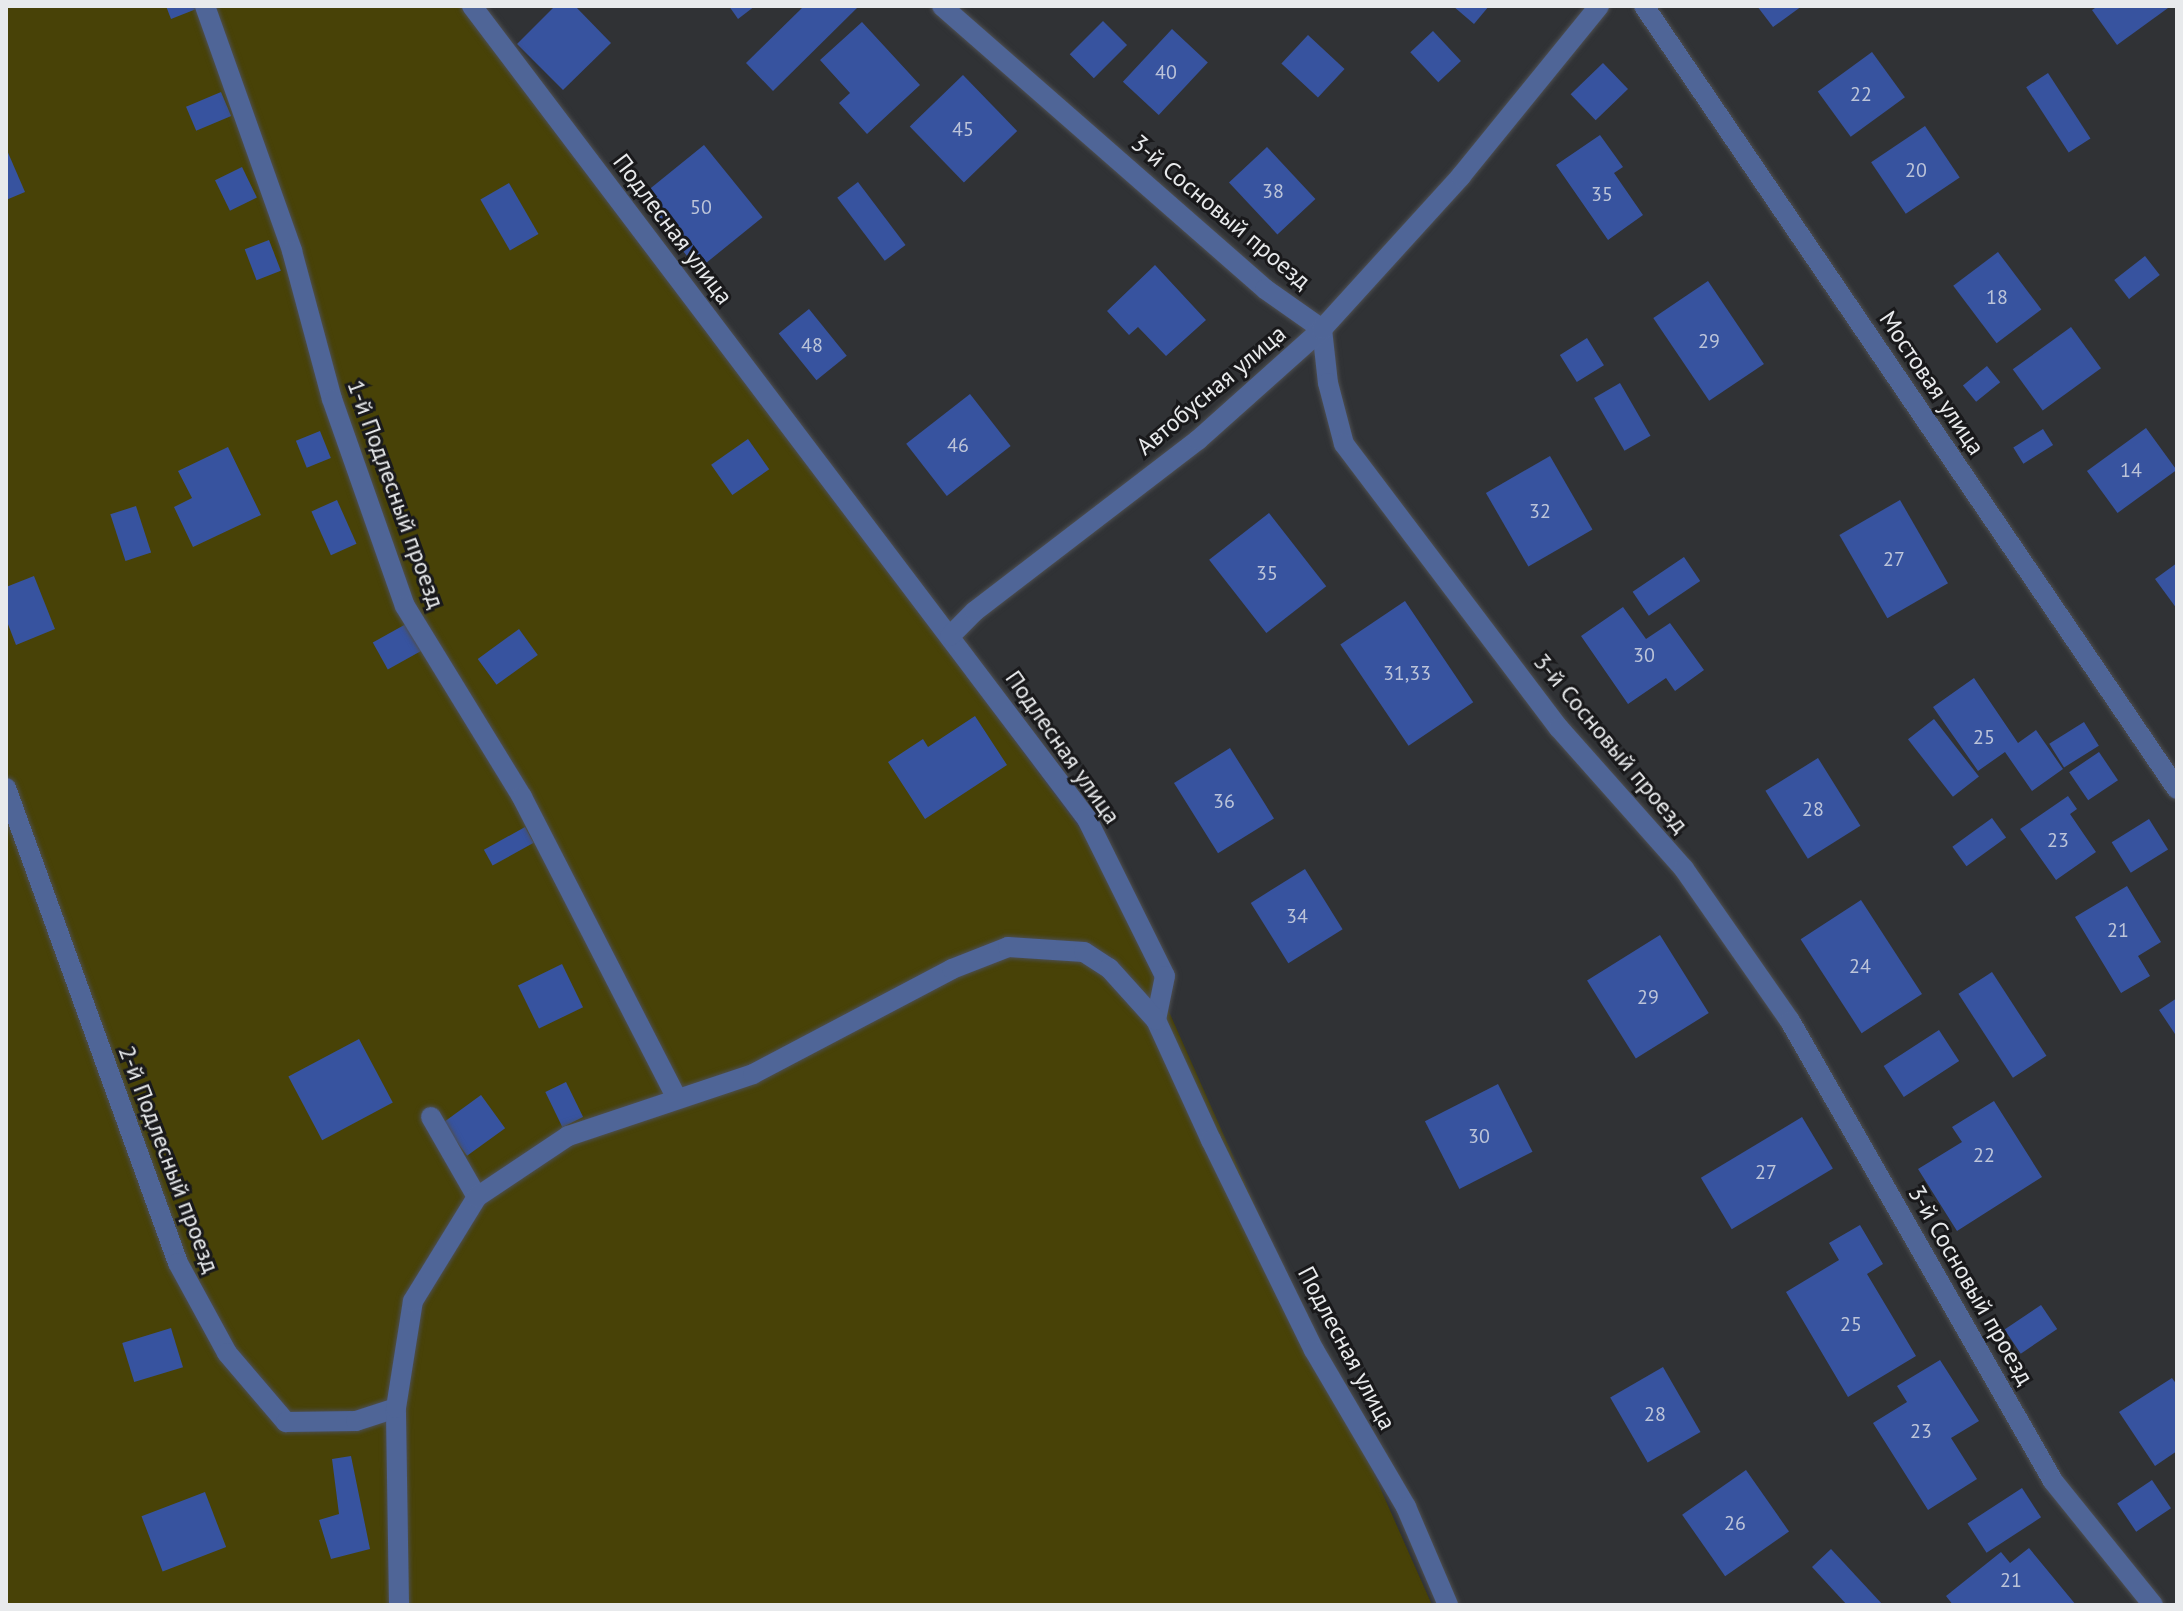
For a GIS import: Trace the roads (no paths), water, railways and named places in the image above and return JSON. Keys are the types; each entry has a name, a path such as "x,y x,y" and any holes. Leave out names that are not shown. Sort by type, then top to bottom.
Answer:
{"street":[{"name":"1-й Подлесный проезд","path":"205,6 292,251 332,399 405,606 522,797 676,1097"},
{"name":"Подлесная улица","path":"472,6 950,636 1094,833 1165,976 1156,1020 1307,1336 1406,1507 1448,1605"},
{"name":"3-й Сосновый проезд","path":"942,6 1265,289 1322,329 1328,383 1344,444 1559,728 1684,869 1790,1021 2053,1481 2153,1605"},
{"name":"Автобусная улица","path":"950,636 975,611 1198,440 1322,329 1461,176 1599,6"},
{"name":"Мостовая улица","path":"1644,6 2177,789"},
{"name":"2-й Подлесный проезд","path":"6,788 178,1263 227,1353 286,1422 356,1421 396,1408"},
{"path":"399,1605 396,1408 413,1301 477,1197 568,1136 676,1097 753,1074 952,969 1008,947 1084,952 1109,968 1156,1020"},
{"path":"431,1117 477,1197"}]}
